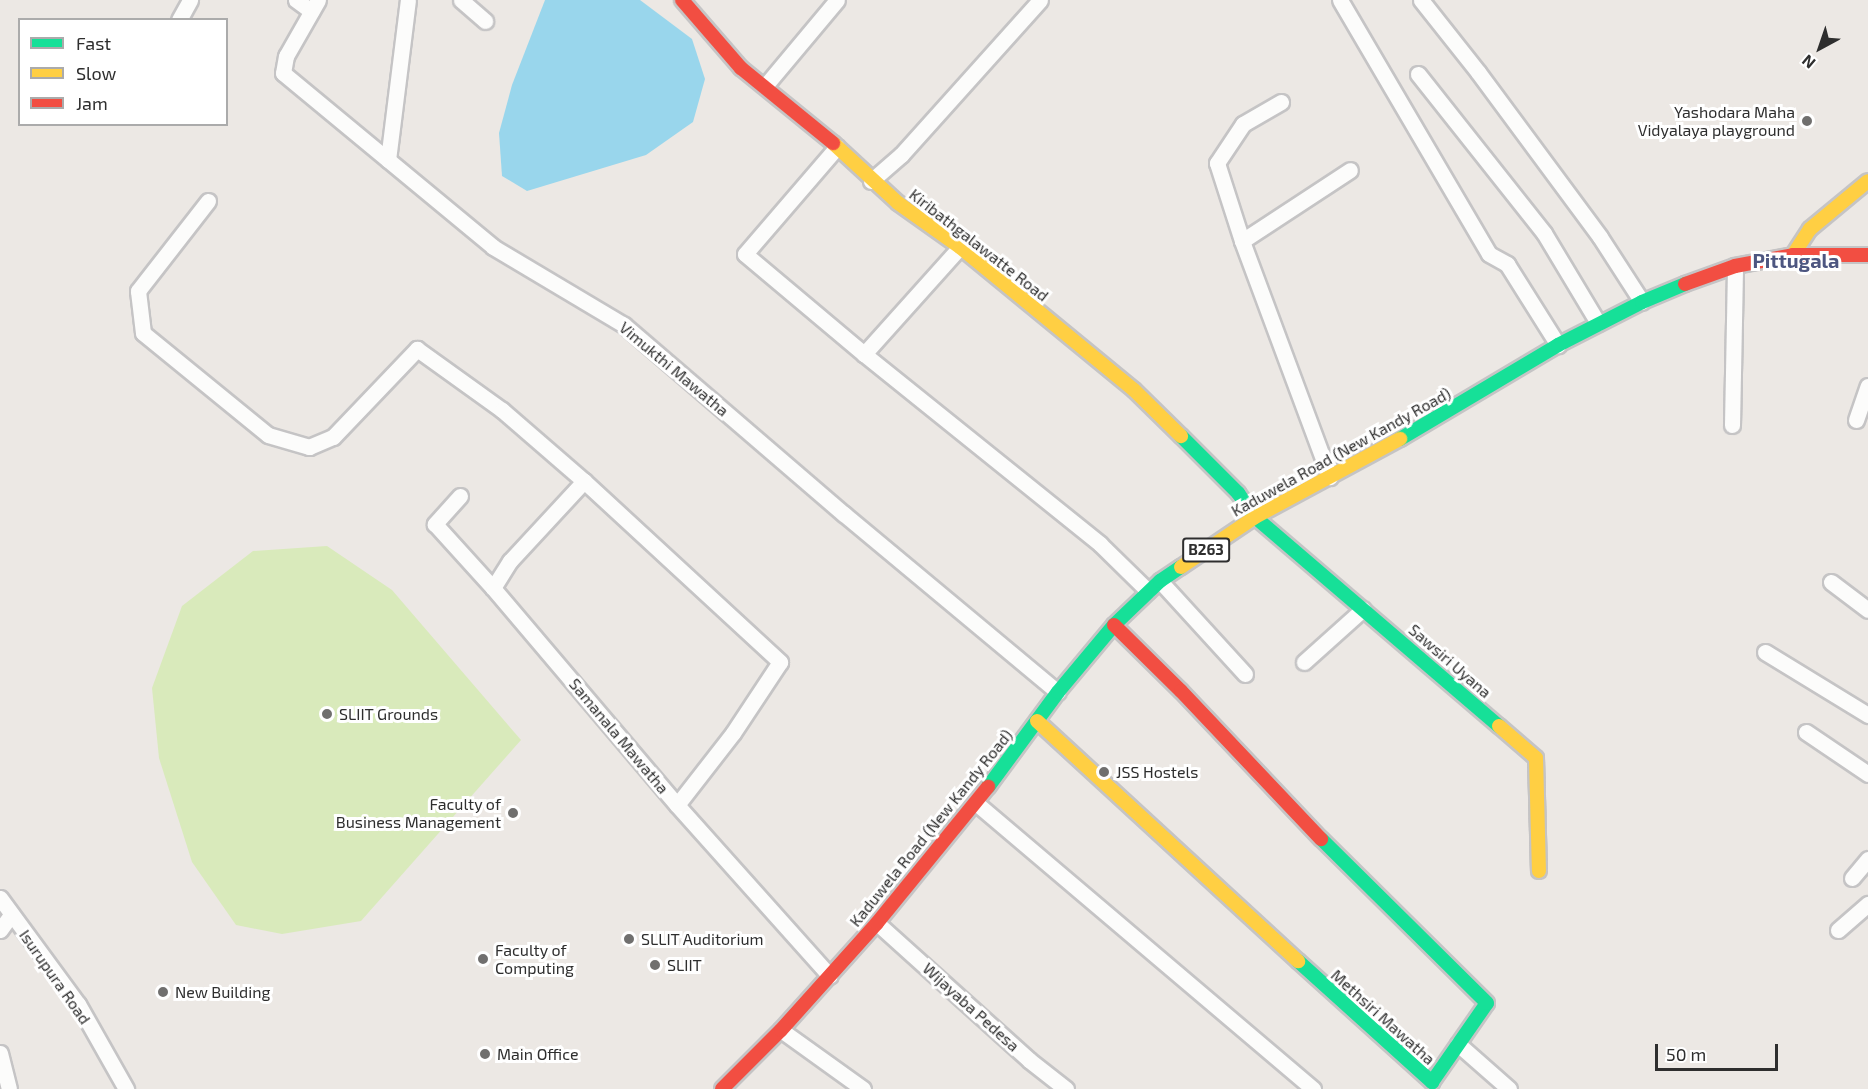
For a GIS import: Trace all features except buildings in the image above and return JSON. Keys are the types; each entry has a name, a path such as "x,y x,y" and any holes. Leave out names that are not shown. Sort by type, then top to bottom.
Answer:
{"street":[{"path":"180,18 190,0"},
{"path":"296,0 314,6"},
{"path":"388,159 408,0"},
{"path":"461,0 485,21"},
{"name":"Kiribathgalawatte Road","path":"682,0 741,68 837,147 871,181 960,247 1134,390 1238,493 1255,517"},
{"path":"765,86 837,0"},
{"path":"871,181 902,155 1040,0"},
{"path":"1340,0 1489,254 1507,264 1558,345"},
{"path":"1421,0 1478,72 1594,228 1642,302"},
{"name":"Vimukthi Mawatha","path":"314,6 286,56 283,73 493,247 624,324 844,514 1058,692"},
{"path":"1418,74 1544,233 1598,323"},
{"path":"1281,102 1243,124 1217,163 1242,241 1330,477"},
{"path":"837,147 745,254 864,354 1100,544 1148,591"},
{"path":"1242,241 1350,170"},
{"path":"1793,255 1810,229 1868,181"},
{"path":"208,201 138,291 143,333 268,435 309,447 333,437 417,349 502,410 584,481 780,662 733,733 677,805"},
{"path":"864,354 960,247"},
{"name":"Kaduwela Road (New Kandy Road)","path":"722,1089 781,1030 877,923 976,803 1058,692 1114,625 1160,581 1255,517 1427,425 1558,345 1642,302 1735,266 1793,255 1868,255"},
{"path":"1732,424 1735,266"},
{"path":"1856,420 1868,386"},
{"path":"493,588 510,561 584,481"},
{"name":"Samanala Mawatha","path":"460,496 435,524 493,588 677,805 830,976"},
{"name":"Sawsiri Uyana","path":"1255,517 1536,758 1539,871"},
{"path":"1160,581 1245,674"},
{"path":"1831,582 1868,610"},
{"path":"1304,662 1363,609"},
{"name":"Methsiri Mawatha","path":"1037,721 1173,849 1433,1086 1458,1044 1487,1003 1289,807 1181,691 1114,625"},
{"path":"1765,652 1868,714"},
{"path":"1806,732 1868,774"},
{"path":"976,803 1313,1089"},
{"path":"1852,878 1868,859"},
{"name":"Isurupura Road","path":"0,898 78,1004 126,1089"},
{"path":"1838,930 1868,904"},
{"path":"0,930 11,915"},
{"name":"Wijayaba Pedesa","path":"877,923 1029,1060 1066,1089"},
{"path":"781,1030 863,1089"},
{"path":"1458,1044 1509,1089"},
{"path":"0,1053 9,1089"}],"green space":[{"name":"SLIIT Grounds","path":"327,546 392,590 521,740 361,921 282,934 236,925 192,862 159,758 152,688 182,606 253,551"}],"water":[{"path":"545,0 640,0 692,39 705,79 693,122 646,155 527,191 502,176 499,133 512,85"}],"traffic: fast":[{"path":"1400,439 1558,345 1642,302 1685,284"},
{"path":"1181,436 1238,493 1255,517 1499,726"},
{"path":"988,787 1058,692 1114,625 1160,581 1181,567"},
{"path":"1298,961 1432,1082 1487,1003 1321,839"}],"traffic: slow":[{"path":"833,143 898,203 960,247 1134,390 1181,436"},
{"path":"1793,255 1810,229 1868,181"},
{"path":"1181,567 1255,517 1400,439"},
{"path":"1037,721 1298,961"},
{"path":"1499,726 1536,758 1539,871"}],"traffic: jam":[{"path":"682,0 741,68 833,143"},
{"path":"1685,284 1735,266 1793,255 1868,255"},
{"path":"1114,625 1181,691 1321,839"},
{"path":"722,1089 781,1030 877,923 988,787"}],"place":[{"name":"Yashodara Maha Vidyalaya playground","path":"1807,121"},
{"name":"SLIIT Grounds","path":"327,714"},
{"name":"JSS Hostels","path":"1104,772"},
{"name":"Faculty of Business Management","path":"513,813"},
{"name":"SLLIT Auditorium","path":"629,939"},
{"name":"Faculty of Computing","path":"483,959"},
{"name":"SLIIT","path":"655,965"},
{"name":"New Building","path":"163,992"},
{"name":"Main Office","path":"485,1054"}],"district":[{"name":"Pittugala","path":"1796,260"}]}
